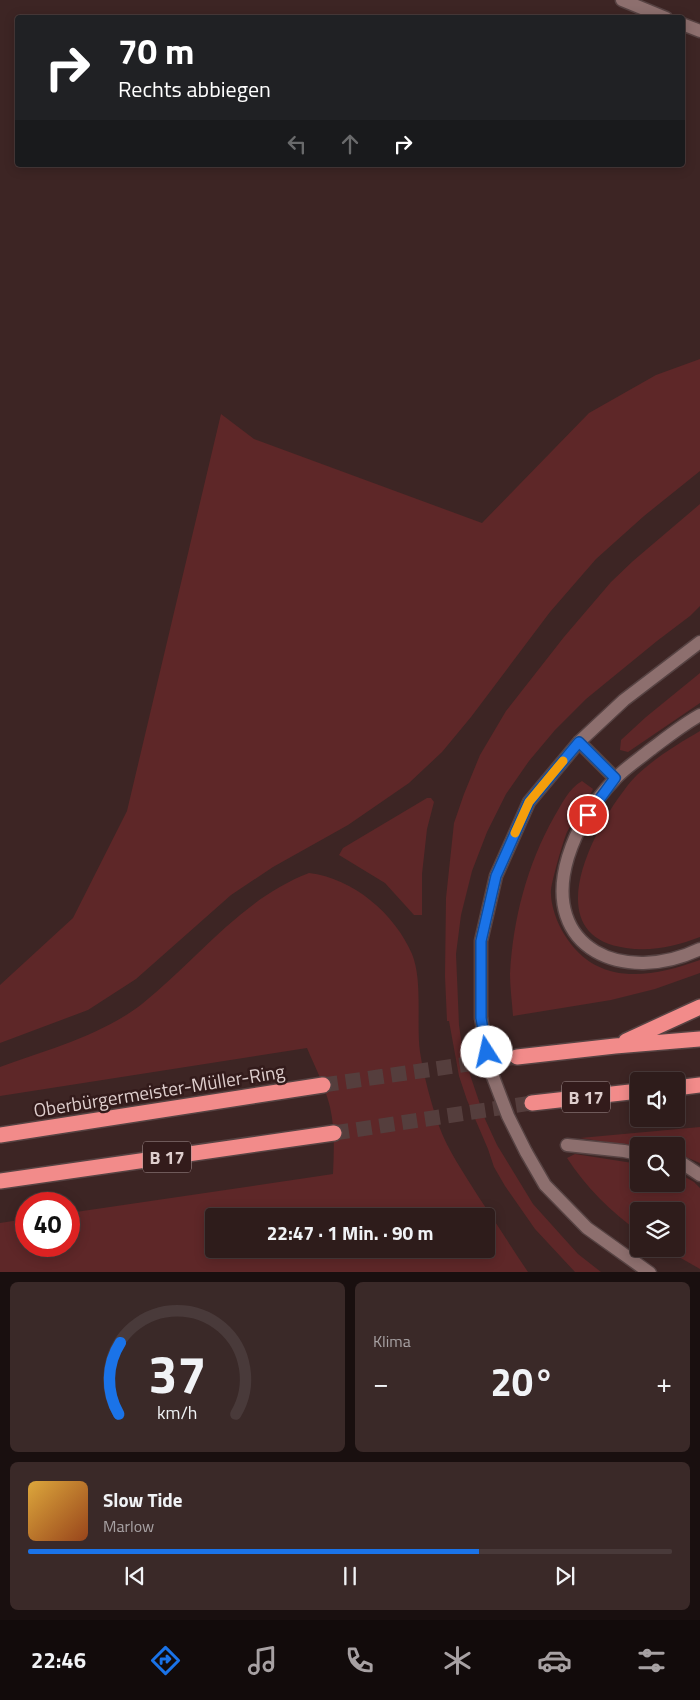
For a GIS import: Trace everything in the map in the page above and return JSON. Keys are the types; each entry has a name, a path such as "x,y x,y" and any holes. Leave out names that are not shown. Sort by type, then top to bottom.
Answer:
{"highway":[{"path":"615,1046 700,1007"},
{"path":"517,1057 700,1039"},
{"name":"Oberbürgermeister-Müller-Ring","path":"0,1135 323,1085"},
{"path":"685,1087 700,1085"},
{"name":"B 17","path":"532,1103 630,1092"},
{"name":"B 17","path":"0,1181 334,1133"}],"street":[{"path":"622,0 659,15"},
{"path":"685,25 700,31"},
{"path":"650,1272 587,1228 545,1184 526,1152 508,1116 490,1069 481,1018 481,941 496,876 529,802 579,742 624,700 700,642"},
{"path":"700,715 662,741 615,778 596,802 580,828 568,857 562,887 563,906 568,923 593,950 609,959 645,964 667,961 700,950"},
{"path":"579,742 615,778"},
{"path":"567,1145 630,1152"},
{"path":"685,1165 700,1175"}],"shaded area":[{"path":"700,359 700,471 644,516 596,559 550,612 471,717 442,752 409,783 348,825 273,867 231,895 136,979 88,1010 0,1043 0,985 73,918 127,811 221,414 254,439 482,523 589,413 656,375"},
{"path":"700,504 700,606 586,699 555,730 529,761 506,794 487,832 472,871 461,915 456,954 459,1025 463,1054 485,1119 497,1145 533,1204 578,1254 601,1272 575,1272 535,1229 505,1186 494,1167 459,1076 449,1021 447,1021 445,976 446,898 454,823 480,755 506,711 564,637 611,582"},
{"path":"700,673 700,703 628,752 620,750 621,740"},
{"path":"700,731 700,937 655,949 626,948 599,939 584,924 578,903 580,879 599,829 612,807 640,772 670,749"},
{"path":"582,781 593,789 567,832 551,890 554,913 564,934 577,951 592,963 608,970 625,974 643,974 662,971 700,960 700,973 655,989 611,1000 513,1016 510,974 514,933 523,893 544,835 569,792"},
{"path":"427,798 431,798 434,802 427,829 422,874 422,915 414,915 385,883 339,855 343,848"},
{"path":"309,873 325,876 341,882 371,900 395,925 412,954 415,965 418,989 420,1052 433,1108 447,1144 486,1208 205,1208 205,1258 495,1258 495,1222 528,1272 0,1272 0,1223 15,1221 15,1257 80,1257 80,1211 333,1174 332,1115 323,1084 307,1048 0,1096 0,1067 74,1041 110,1025 126,1015 162,987 241,914 285,884"},
{"path":"700,1127 700,1163 685,1157 685,1137 630,1137 630,1146 580,1138"},
{"path":"575,1154 630,1163 630,1192 685,1192 685,1177 694,1182 700,1188 700,1269 679,1257 685,1257 685,1202 630,1202 630,1225 591,1189 567,1158"}],"tunnel":[{"path":"323,1085 517,1057"},
{"path":"334,1133 532,1103"}],"slow traffic":[{"path":"515,833 529,802 563,761"}],"route":[{"path":"487,1052 481,1018 481,941 496,876 529,802 579,742 615,778 588,815"}]}
